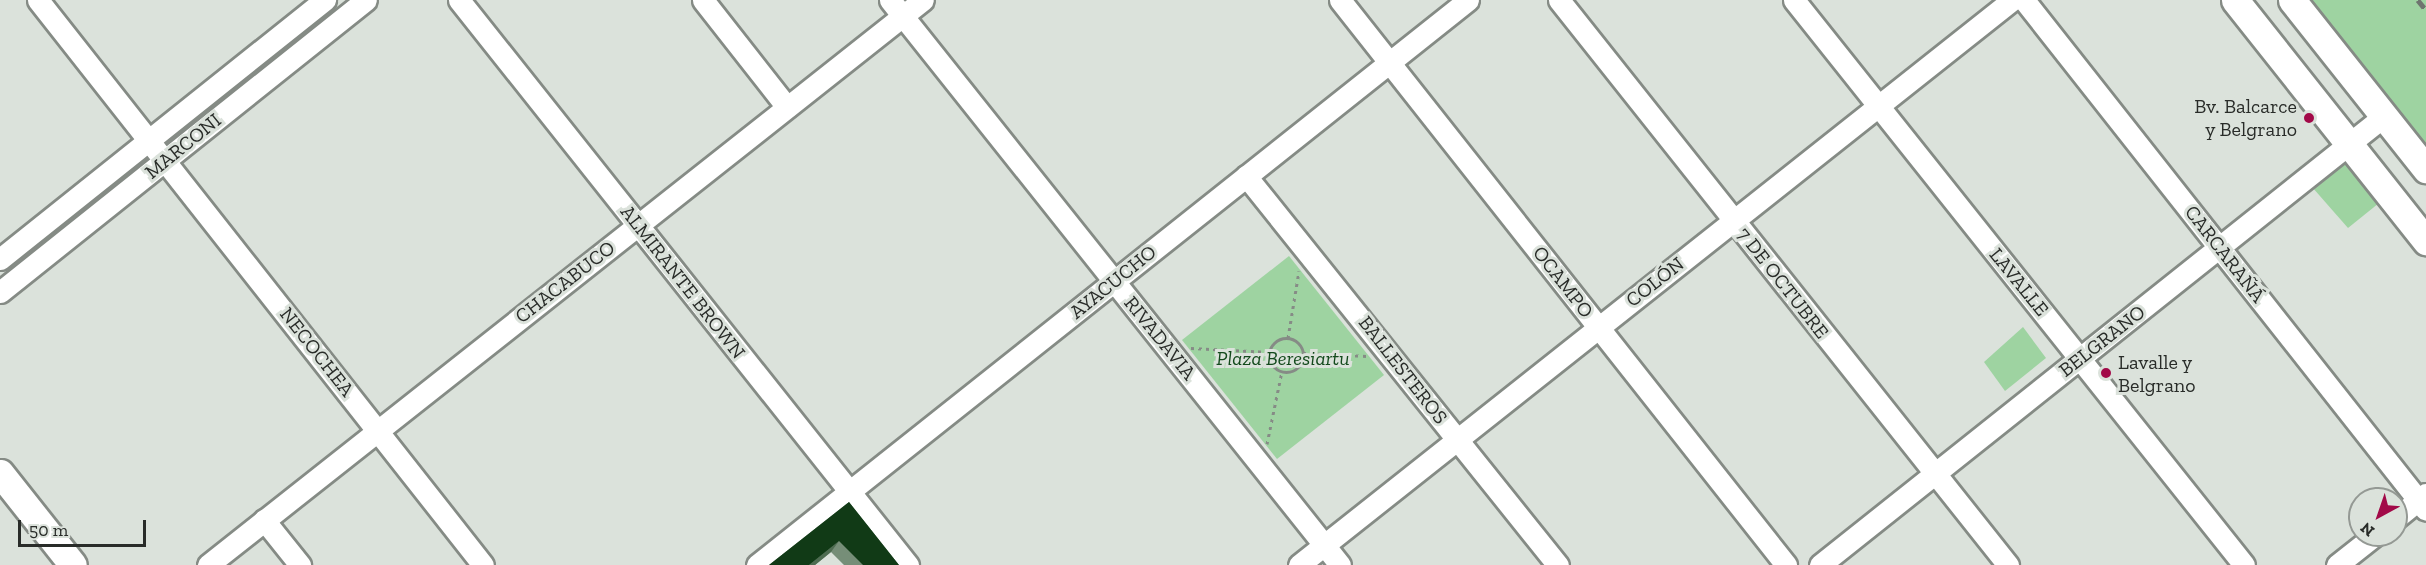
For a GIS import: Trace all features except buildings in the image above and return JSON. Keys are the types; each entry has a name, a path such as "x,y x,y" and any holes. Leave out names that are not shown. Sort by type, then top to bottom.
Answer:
{"main road":[{"path":"2235,0 2426,241"},
{"path":"2292,0 2426,169"},
{"path":"0,473 73,565"}],"street":[{"name":"NECOCHEA","path":"38,0 483,565"},
{"name":"MARCONI","path":"0,259 325,0"},
{"name":"MARCONI","path":"0,292 366,0"},
{"name":"ALMIRANTE BROWN","path":"459,0 908,565"},
{"path":"703,0 787,107"},
{"name":"CHACABUCO","path":"208,565 787,107 896,8 922,0"},
{"name":"OCAMPO","path":"1340,0 1786,565"},
{"name":"AYACUCHO","path":"758,565 1468,0"},
{"name":"7 DE OCTUBRE","path":"1559,0 2008,565"},
{"name":"LAVALLE","path":"1794,0 2244,565"},
{"name":"COLÓN","path":"1299,565 2012,0"},
{"name":"CARCARAÑÁ","path":"2024,0 2424,501"},
{"name":"RIVADAVIA","path":"896,8 1340,565"},
{"name":"BELGRANO","path":"1820,565 2384,116"},
{"name":"BALLESTEROS","path":"1246,176 1395,358 1557,565"},
{"path":"2408,511 2424,501"},
{"path":"264,520 300,565"},
{"path":"2337,565 2360,547"}],"path":[{"path":"1288,338 1303,244"},
{"path":"1288,338 1298,343 1303,353 1297,368 1282,371 1271,362 1270,352 1274,343 1288,338"},
{"path":"1168,347 1270,352"},
{"path":"1303,353 1395,358"},
{"path":"1263,466 1282,371"}],"green space":[{"path":"2292,0 2426,0 2426,169"},
{"path":"2350,144 2389,195 2348,228 2305,179"},
{"name":"Plaza Beresiartu","path":"1289,256 1384,375 1277,459 1182,340"},
{"path":"2023,327 2046,358 2005,391 1984,362"}],"railway":[{"path":"2418,0 2426,10"}],"place":[{"name":"Bv. Balcarce y Belgrano","path":"2309,118"},
{"name":"Lavalle y Belgrano","path":"2106,373"}]}
